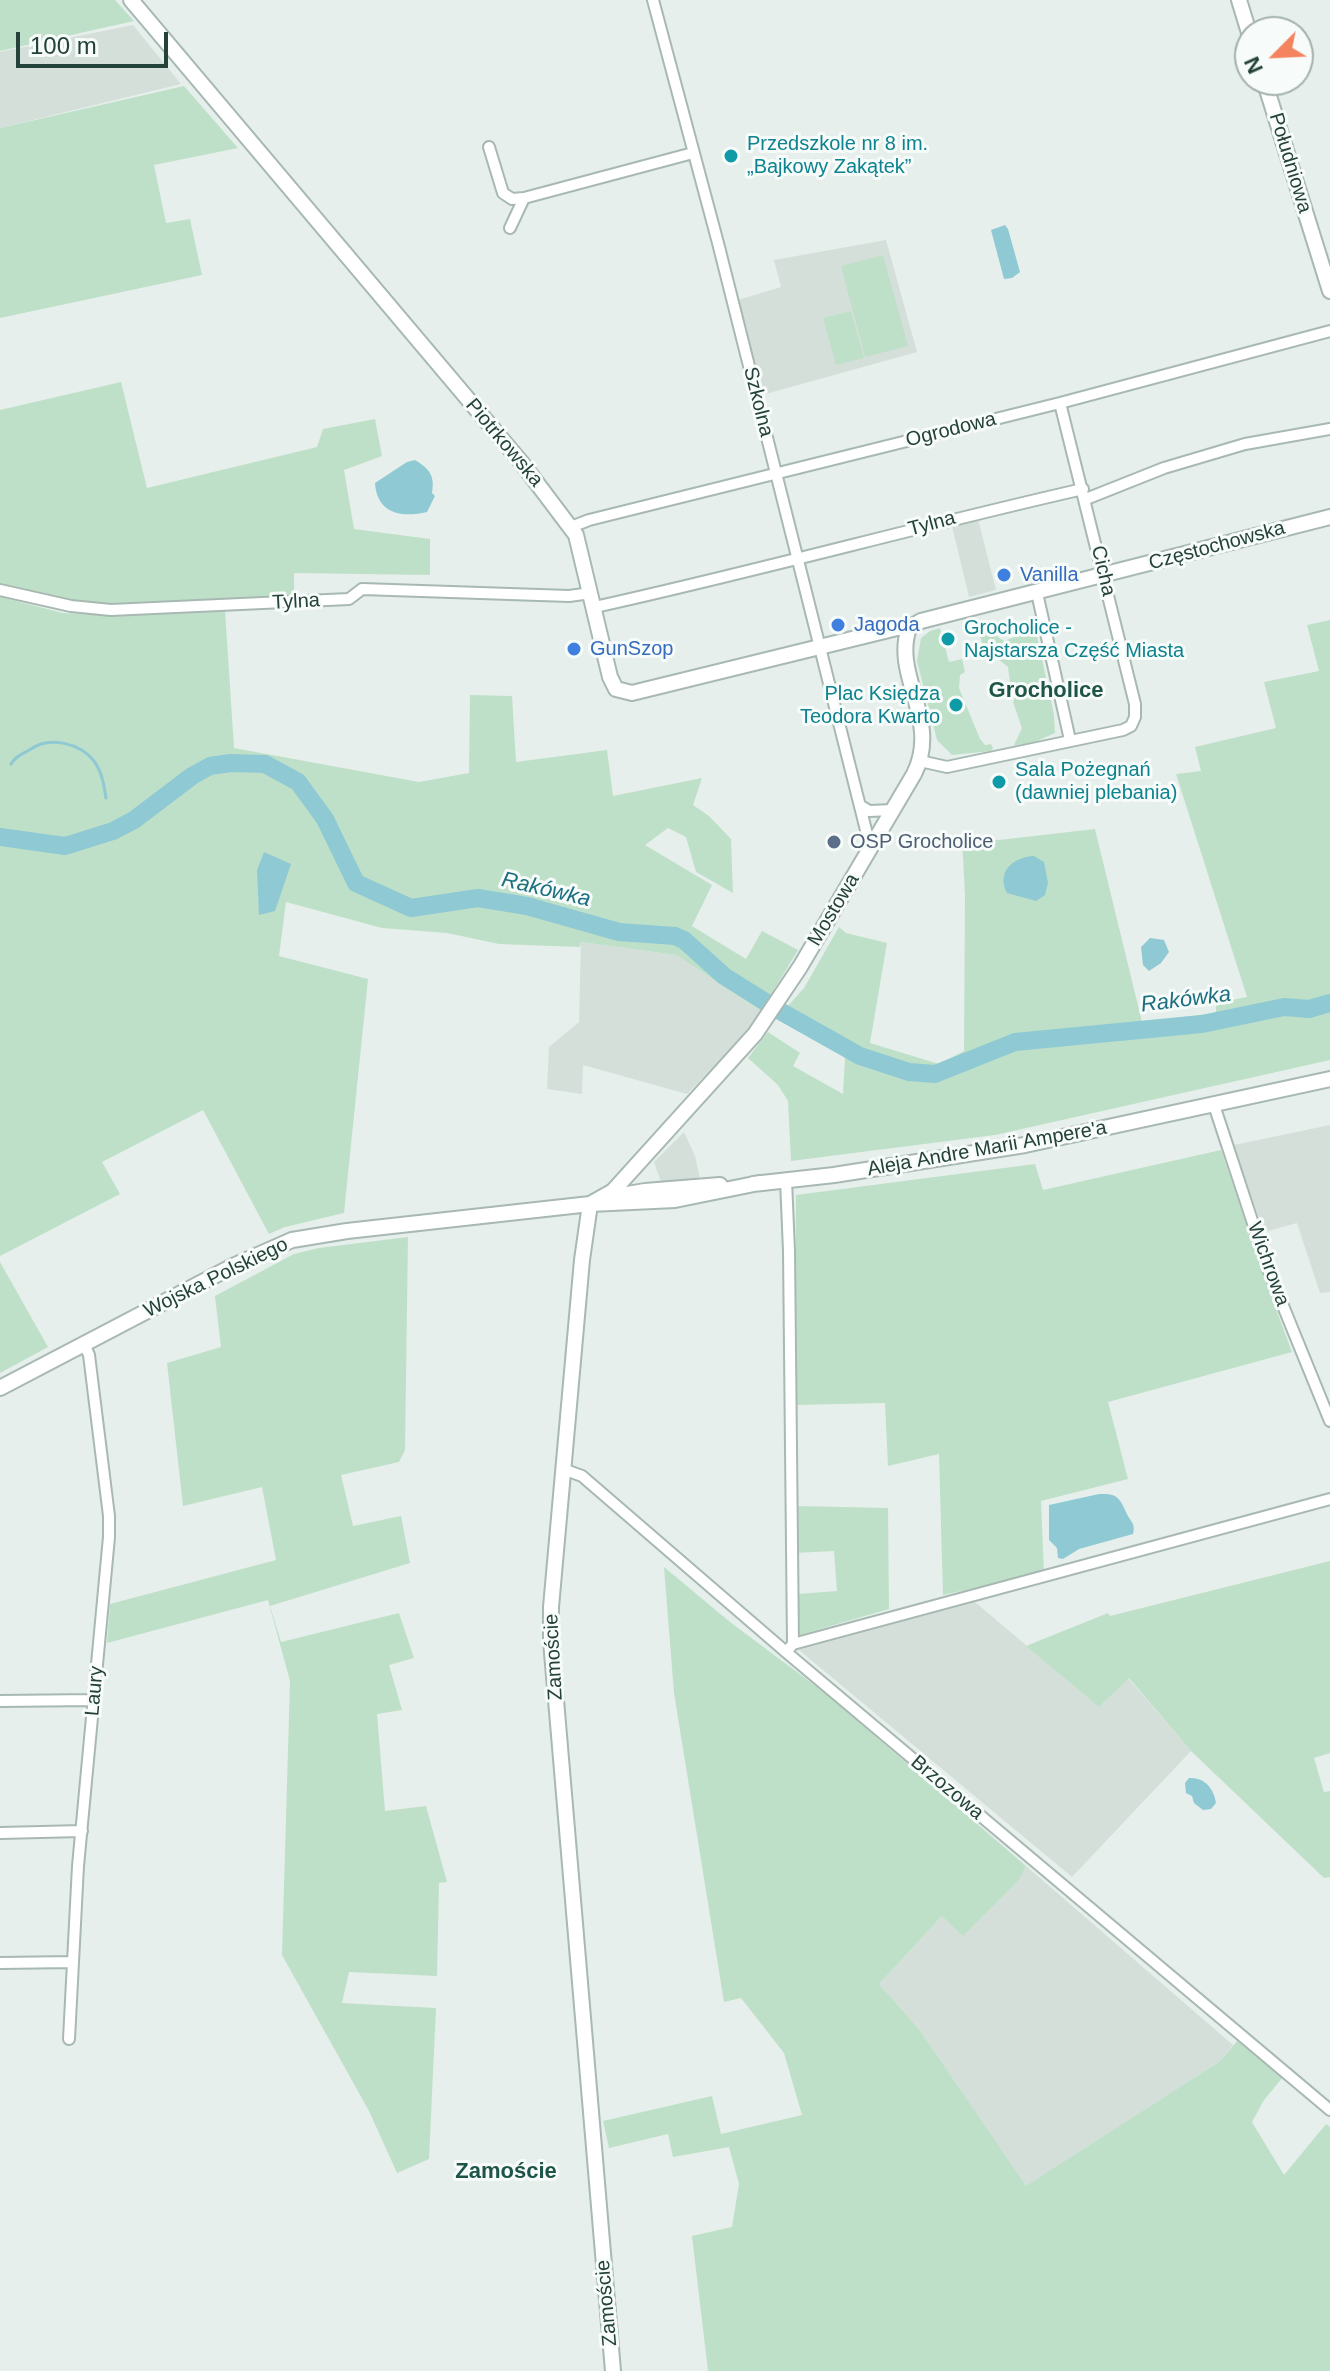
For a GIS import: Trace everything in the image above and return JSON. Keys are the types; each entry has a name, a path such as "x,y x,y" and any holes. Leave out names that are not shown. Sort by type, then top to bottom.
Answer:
{"street":[{"name":"Piotrkowska","path":"131,0 521,462 571,527 580,548 612,684 624,693 897,628 909,628 921,621 1037,593"},
{"name":"Szkolna","path":"653,0 868,838 874,843"},
{"name":"Południowa","path":"1269,96 1330,291"},
{"path":"489,147 503,193 512,199 693,153"},
{"path":"510,228 524,198"},
{"name":"Ogrodowa","path":"571,527 1330,331"},
{"name":"Cicha","path":"1060,403 1135,704 1131,726 1070,740"},
{"name":"Tylna","path":"0,590 71,606 111,610 349,599 362,589 569,596 593,600 798,560 950,519 1085,494 1245,444 1330,429"},
{"name":"Częstochowska","path":"1037,593 1330,517"},
{"path":"909,628 906,658 924,733 920,761 947,767 1070,740 1037,593"},
{"name":"Mostowa","path":"635,1169 742,1050 768,1015 874,843 920,761"},
{"path":"861,806 869,811 893,810"},
{"name":"Aleja Andre Marii Ampere'a","path":"590,1204 620,1194 786,1180 1025,1145 1330,1079"},
{"name":"Wichrowa","path":"1214,1105 1268,1269 1330,1421"},
{"path":"635,1169 635,1181 645,1191"},
{"path":"590,1204 613,1191 635,1169"},
{"path":"786,1180 789,1251 789,1648 1330,1499"},
{"name":"Aleja Andre Marii Ampere'a","path":"590,1204 675,1200 759,1183"},
{"name":"Wojska Polskiego","path":"0,1388 233,1266 292,1240 590,1204"},
{"name":"Zamoście","path":"590,1204 563,1469 551,1641 613,2371"},
{"name":"Laury","path":"69,2039 82,1831 109,1516 89,1355 84,1344"},
{"name":"Brzozowa","path":"563,1469 582,1476 789,1648 1330,2110"},
{"path":"0,1701 94,1700"},
{"path":"0,1833 82,1831"},
{"path":"0,1963 73,1962"}],"shaded area":[{"path":"133,25 181,84 0,128 0,52"},
{"path":"886,240 917,352 762,395 738,300 781,287 774,260"},
{"path":"978,519 996,590 969,597 952,526"},
{"path":"581,942 676,955 761,1011 736,1044 687,1094 583,1065 582,1094 547,1089 549,1047 579,1022"},
{"path":"1330,1125 1330,1292 1320,1293 1297,1223 1264,1232 1234,1145"},
{"path":"684,1132 695,1156 700,1179 661,1182 654,1162"},
{"path":"975,1602 1099,1707 1128,1678 1191,1751 1072,1877 799,1650"},
{"path":"1026,1866 1233,2045 1219,2062 1026,2187 919,2029 879,1984 943,1915 963,1935 1019,1880"}],"green space":[{"path":"0,0 115,0 134,21 0,51"},
{"path":"184,86 238,148 154,165 166,223 190,219 202,275 0,318 0,128"},
{"path":"883,255 908,346 865,357 841,266"},
{"path":"851,311 864,358 836,365 823,318"},
{"path":"121,382 147,488 317,447 323,429 375,419 382,456 344,470 354,529 430,539 430,575 294,573 294,599 96,605 0,586 0,410"},
{"path":"0,597 63,613 106,615 225,610 234,748 419,782 469,773 470,695 512,696 516,762 607,750 613,796 702,778 693,805 709,816 731,839 733,893 696,872 686,837 668,828 645,845 712,885 692,926 746,959 762,931 798,950 761,1011 676,955 581,942 580,947 499,944 447,933 382,928 286,902 279,956 368,979 344,1213 285,1227 269,1234 203,1110 102,1162 120,1194 0,1256"},
{"path":"1330,620 1330,1060 995,1135 791,1161 788,1101 778,1085 748,1058 768,1032 800,1053 793,1066 843,1094 846,1041 787,1007 804,988 839,927 846,933 887,943 870,1043 939,1064 964,1051 965,895 962,838 999,840 1095,829 1142,1022 1216,1013 1216,1003 1247,997 1176,774 1201,771 1195,747 1276,728 1264,682 1319,671 1307,625"},
{"path":"940,628 949,662 962,659 965,672 960,675 959,688 980,739 985,745 991,744 991,751 952,755 937,740 917,661 921,638"},
{"path":"984,631 1004,641 1020,635 1037,636 1055,733 1030,744 1014,745 1022,728 1013,702 1015,687 1010,682 1008,667 983,647 980,635"},
{"path":"1221,1150 1292,1352 1108,1402 1128,1479 1041,1501 1044,1573 943,1595 939,1454 888,1466 885,1403 795,1405 796,1195 1035,1164 1043,1190"},
{"path":"408,1237 405,1450 399,1462 341,1475 353,1526 401,1516 410,1563 270,1606 281,1642 399,1613 414,1658 389,1665 402,1710 377,1714 385,1811 426,1806 447,1882 439,1883 437,1976 349,1972 342,2003 436,2008 429,2159 397,2173 369,2111 282,1955 290,1681 268,1600 107,1643 110,1604 276,1560 262,1487 183,1506 167,1363 221,1347 215,1296 294,1254"},
{"path":"0,1262 48,1347 0,1373"},
{"path":"795,1506 888,1508 889,1609 800,1635 798,1594 837,1591 834,1551 794,1553"},
{"path":"1330,1561 1330,1753 1314,1758 1324,1792 1330,1791 1330,1877 1324,1878 1191,1751 1129,1678 1099,1707 1026,1646 1108,1613 1110,1616"},
{"path":"664,1567 730,1622 825,1693 1026,1866 1019,1880 963,1936 942,1916 879,1984 919,2029 1026,2186 1219,2062 1239,2039 1283,2077 1264,2100 1252,2122 1284,2175 1326,2124 1330,2127 1330,2371 708,2371 692,2236 732,2227 739,2184 729,2147 673,2157 668,2134 609,2148 603,2121 712,2096 721,2134 802,2115 784,2053 741,1998 724,2002 674,1693"}],"water":[{"path":"1005,225 1020,272 1004,279 991,230"},
{"path":"415,460 430,474 435,496 427,512 400,514 380,501 375,483"},
{"path":"264,852 291,864 275,911 259,915 257,870"},
{"path":"1034,856 1044,862 1048,883 1045,895 1036,901 1007,893 1004,878 1008,867 1019,859"},
{"path":"1150,938 1164,940 1169,952 1161,963 1149,971 1143,965 1141,947"},
{"path":"1099,1494 1111,1495 1121,1502 1133,1525 1133,1534 1079,1549 1063,1559 1058,1558 1057,1548 1049,1540 1049,1505"},
{"path":"1189,1778 1204,1782 1211,1789 1216,1803 1211,1809 1203,1810 1186,1793 1185,1783"}],"waterway":[{"path":"11,764 38,745 55,742 73,746 97,765 106,798"},
{"name":"Rakówka","path":"0,837 65,846 113,831 134,820 210,766 265,764 298,782 325,819 356,883 411,908 478,898 527,906 619,932 675,936 684,940 724,976 767,1003"},
{"name":"Rakówka","path":"780,1011 860,1056 909,1072 935,1074 1015,1042 1202,1024 1284,1007 1309,1009 1330,1003"}],"place":[{"name":"Przedszkole nr 8 im. „Bajkowy Zakątek”","path":"731,156"},
{"name":"Vanilla","path":"1004,575"},
{"name":"Jagoda","path":"838,625"},
{"name":"Grocholice - Najstarsza Część Miasta","path":"948,639"},
{"name":"GunSzop","path":"574,649"},
{"name":"Plac Księdza Teodora Kwarto","path":"956,705"},
{"name":"Sala Pożegnań (dawniej plebania)","path":"999,782"},
{"name":"OSP Grocholice","path":"834,842"}],"district":[{"name":"Grocholice","path":"1046,691"},
{"name":"Zamoście","path":"506,2172"}]}
